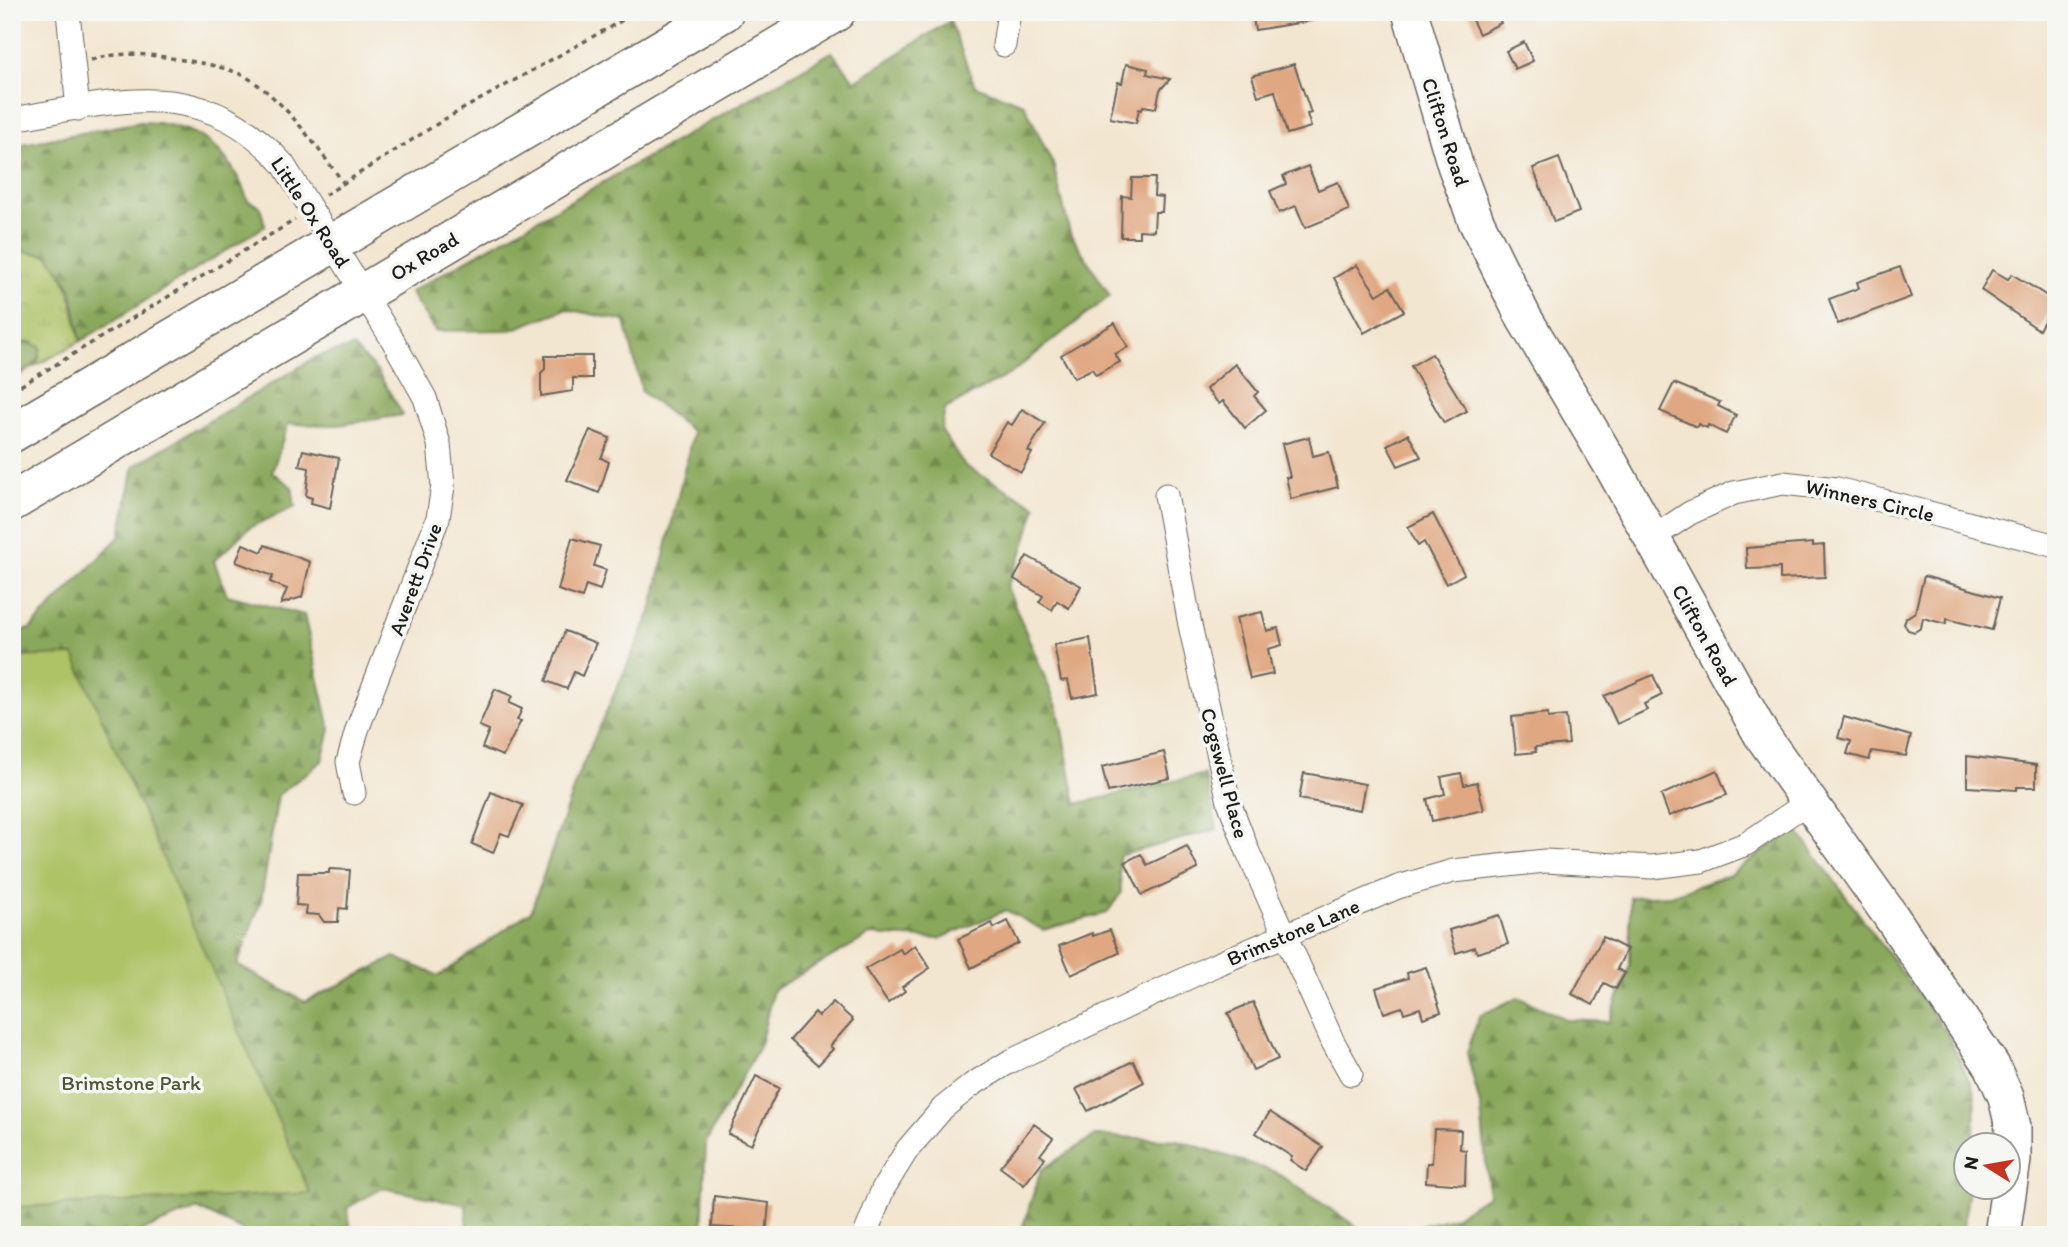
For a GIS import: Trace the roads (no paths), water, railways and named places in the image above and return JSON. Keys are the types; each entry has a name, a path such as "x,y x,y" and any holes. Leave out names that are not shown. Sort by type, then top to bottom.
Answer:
{"highway":[{"path":"12,433 724,12"},
{"name":"Ox Road","path":"12,502 836,12"}],"main road":[{"name":"Clifton Road","path":"1410,12 1448,143 1476,221 1524,318 1652,538 1735,690 1808,802 1968,1027 2006,1097 2013,1127 2013,1160 2002,1235"}],"street":[{"path":"68,12 78,109"},
{"path":"1004,45 1009,12"},
{"name":"Little Ox Road","path":"12,119 118,102 155,100 210,111 237,123 261,140 283,164 363,293"},
{"name":"Averett Drive","path":"354,793 348,762 357,730 431,543 443,486 439,444 425,398 363,293"},
{"name":"Winners Circle","path":"1652,538 1690,513 1734,493 1783,483 1837,489 2056,546"},
{"name":"Cogswell Place","path":"1166,495 1192,637 1229,802 1248,852 1333,1042 1351,1074"},
{"name":"Brimstone Lane","path":"865,1235 883,1189 907,1150 943,1108 973,1084 1009,1062 1286,934 1398,887 1453,871 1545,861 1652,867 1701,860 1746,844 1808,802"}],"park label":[{"name":"Brimstone Park","path":"131,1082"}]}
